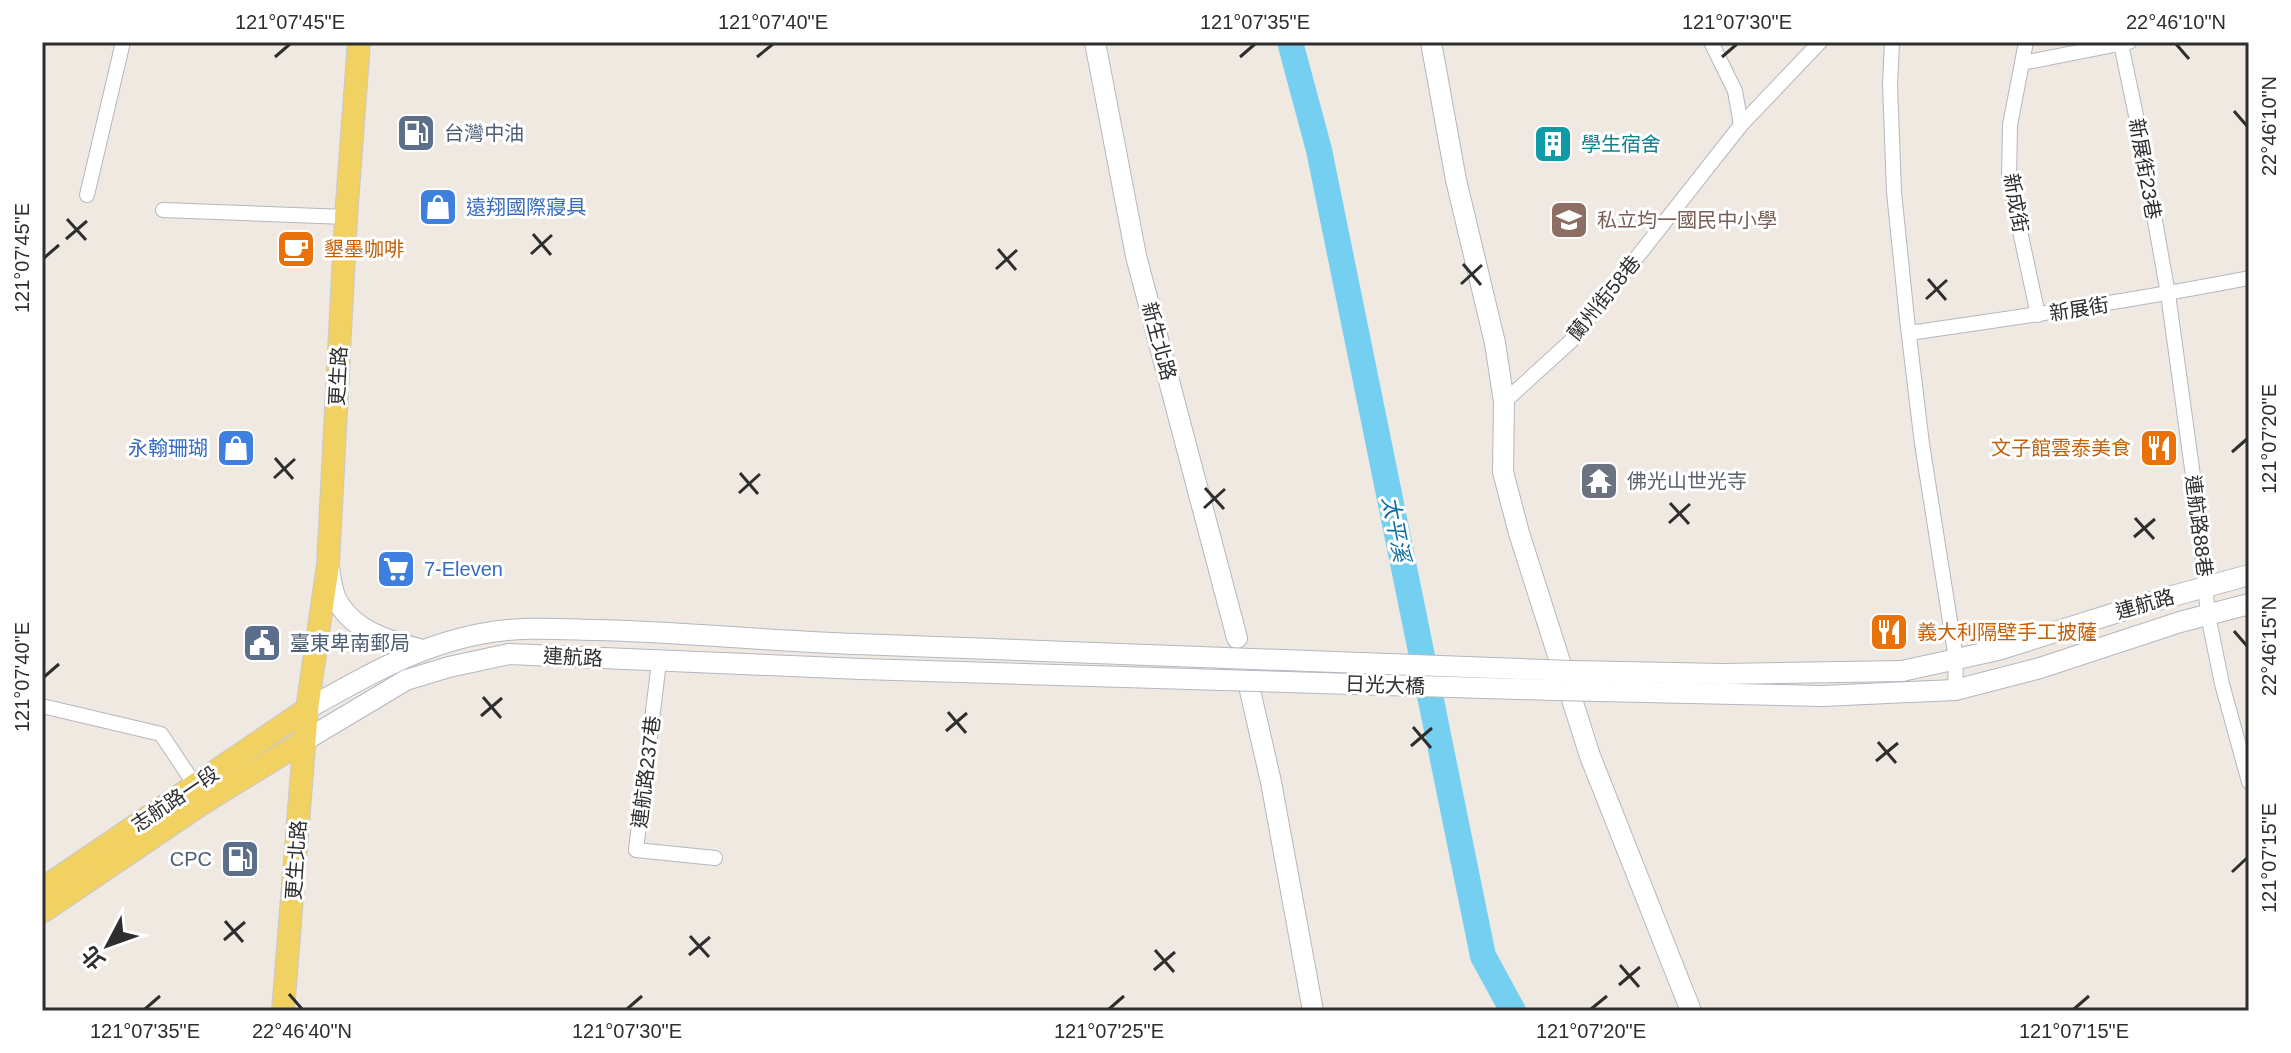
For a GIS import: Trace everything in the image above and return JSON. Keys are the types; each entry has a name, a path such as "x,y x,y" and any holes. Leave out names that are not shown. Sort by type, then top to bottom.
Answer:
{"main road":[{"name":"更生路","path":"307,709 328,565 346,217 359,42"},
{"name":"更生北路","path":"283,1011 307,709"},
{"name":"志航路一段","path":"42,889 307,709"},
{"name":"志航路一段","path":"42,912 203,803 304,741"}],"street":[{"path":"87,195 123,42"},
{"name":"新生北路","path":"1095,42 1136,256 1237,638"},
{"path":"1431,42 1456,180 1495,343 1504,402 1503,472 1590,756 1691,1011"},
{"path":"1711,42 1735,91 1741,125"},
{"name":"蘭州街58巷","path":"1504,402 1571,341 1741,125 1820,42"},
{"path":"1892,42 1890,84 1894,192 1922,444 1956,659 1955,690"},
{"name":"新成街","path":"2026,42 2010,125 2009,180 2038,315"},
{"path":"2022,63 2125,43"},
{"name":"新展街23巷","path":"2125,43 2168,294"},
{"path":"163,210 346,217"},
{"name":"新展街","path":"1909,333 2168,294 2249,278"},
{"name":"連航路88巷","path":"2168,294 2208,615 2222,684 2249,782"},
{"path":"328,565 337,603 357,624 382,638 422,650"},
{"name":"連航路","path":"1902,671 1998,650 2249,575"},
{"name":"連航路","path":"1909,692 1955,690 2040,668 2249,604"},
{"name":"連航路","path":"307,709 422,650 477,634 516,628 659,631 856,644"},
{"path":"534,655 540,629"},
{"name":"日光大橋","path":"856,644 1587,671 1723,674 1902,671"},
{"name":"連航路","path":"304,741 406,680 509,654 861,669"},
{"name":"連航路237巷","path":"659,662 636,850 715,858"},
{"name":"日光大橋","path":"861,669 1822,696 1909,692"},
{"path":"1249,686 1271,782 1313,1011"},
{"path":"42,706 161,734 195,785"}],"waterway":[{"name":"太平溪","path":"1290,42 1319,150 1483,956 1513,1011"}],"place":[{"name":"台灣中油","path":"416,133"},
{"name":"學生宿舍","path":"1553,144"},
{"name":"遠翔國際寢具","path":"438,207"},
{"name":"私立均一國民中小學","path":"1569,220"},
{"name":"墾墨咖啡","path":"296,249"},
{"name":"永翰珊瑚","path":"236,448"},
{"name":"文子館雲泰美食","path":"2159,448"},
{"name":"佛光山世光寺","path":"1599,481"},
{"name":"7-Eleven","path":"396,569"},
{"name":"義大利隔壁手工披薩","path":"1889,632"},
{"name":"臺東卑南郵局","path":"262,643"},
{"name":"CPC","path":"240,859"}]}
